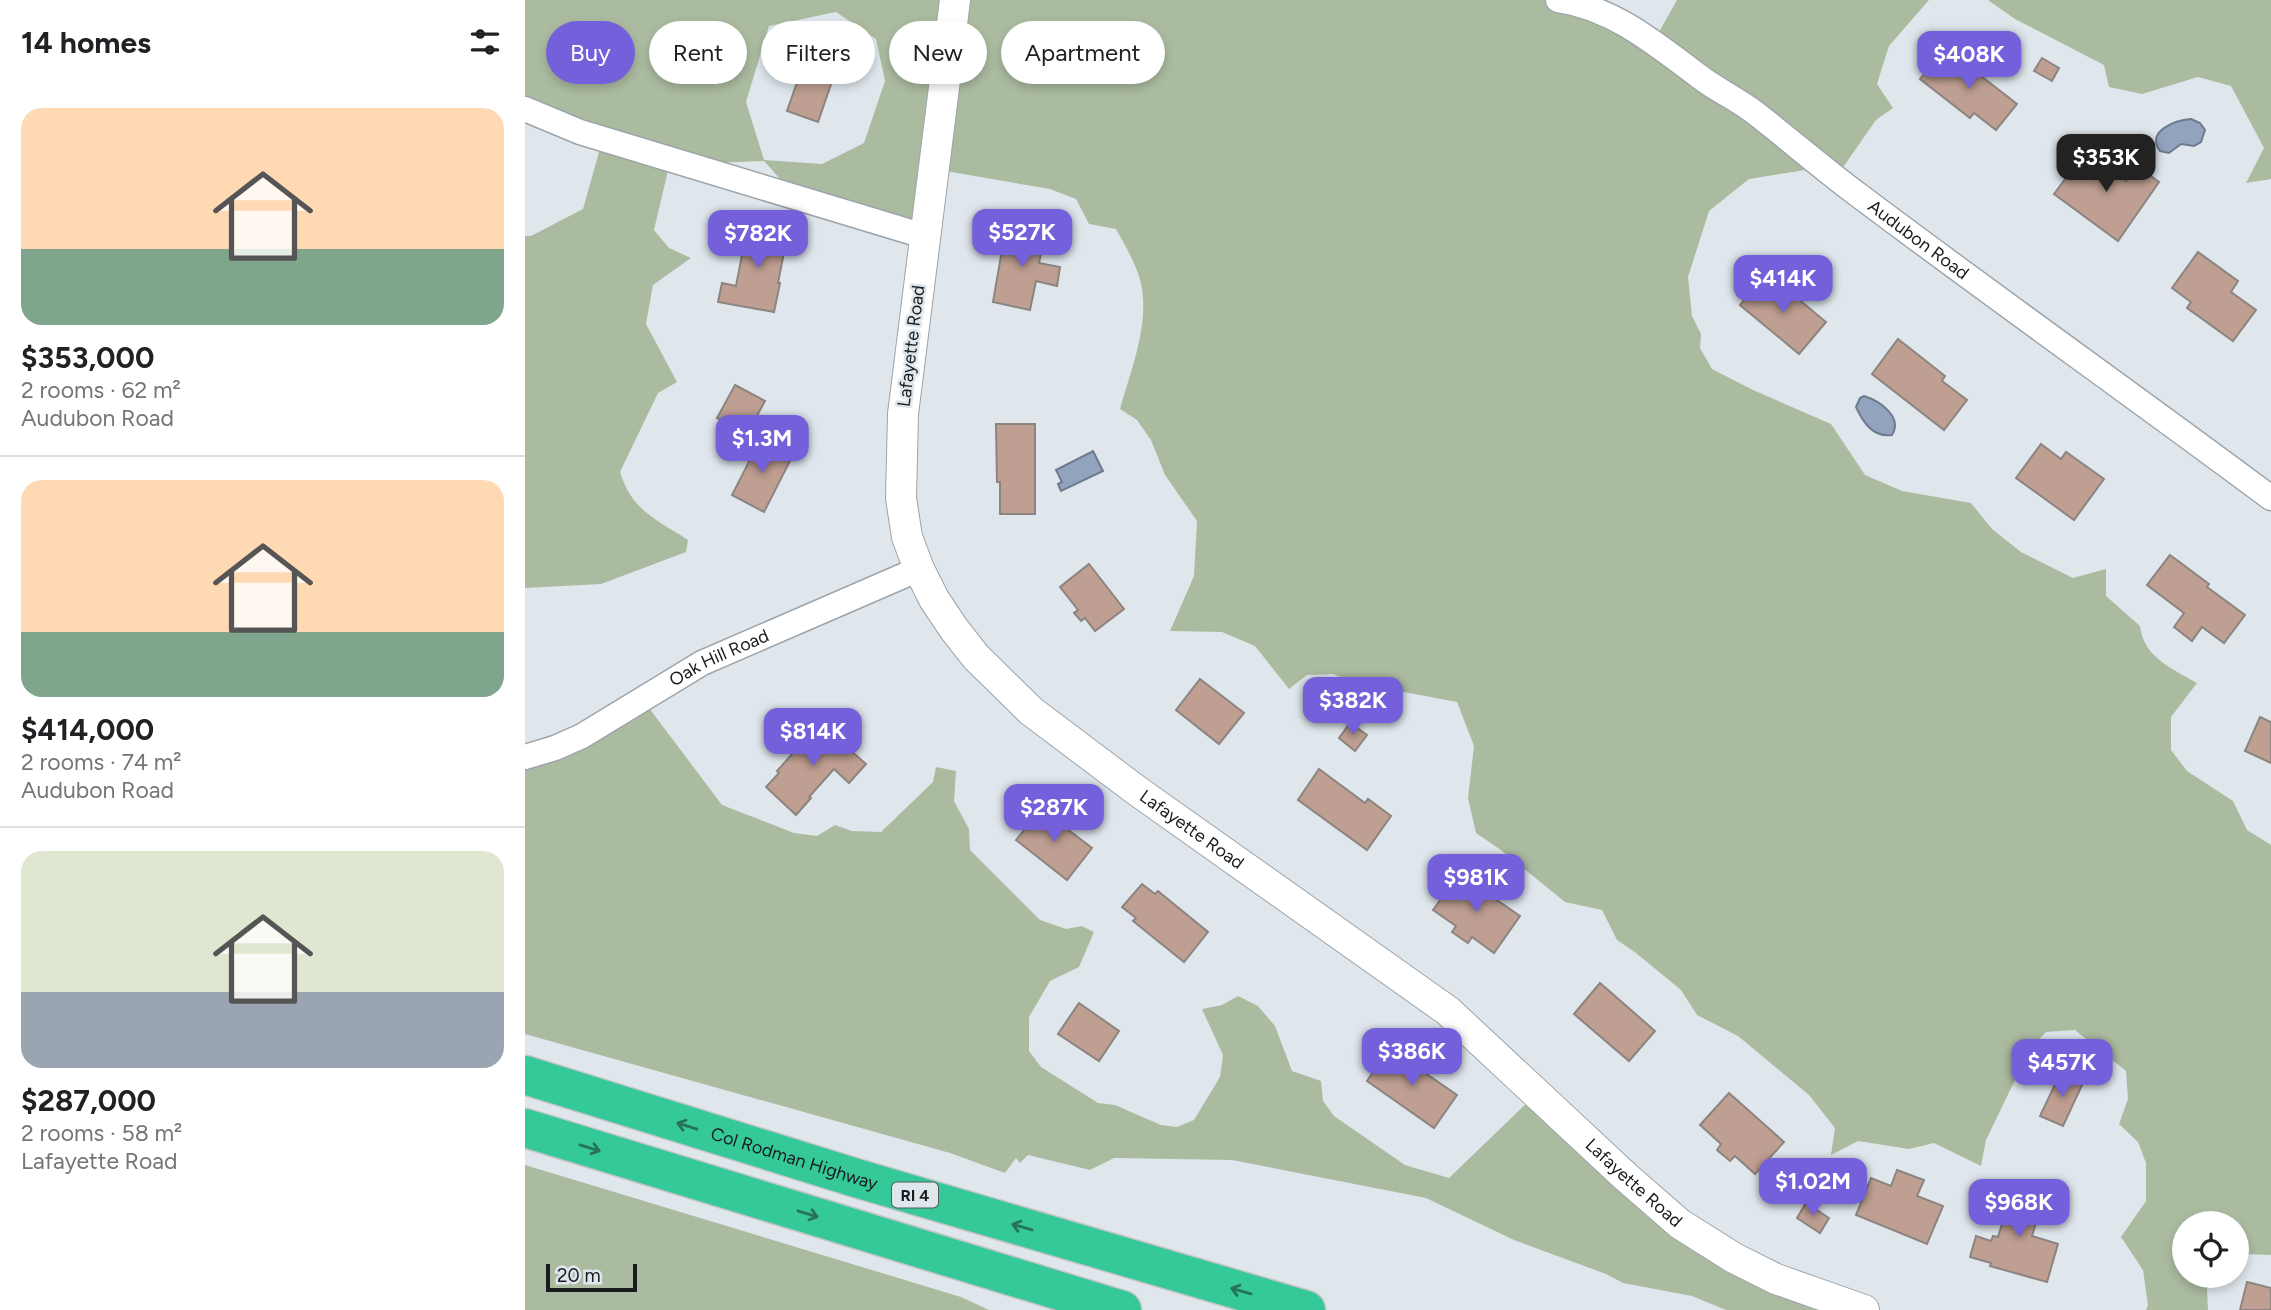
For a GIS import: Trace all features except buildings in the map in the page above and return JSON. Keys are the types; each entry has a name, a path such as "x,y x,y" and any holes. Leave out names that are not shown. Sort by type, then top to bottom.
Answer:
{"highway":[{"name":"Col Rodman Highway","path":"525,1075 856,1178 1306,1310"},
{"path":"525,1128 1122,1310"}],"street":[{"name":"Lafayette Road","path":"955,0 903,414 901,498 907,537 919,569 934,599 954,629 976,657 1031,710 1136,790 1448,1011 1680,1224 1734,1258 1776,1279 1864,1310"},
{"name":"Audubon Road","path":"1558,0 1607,14 1624,23 1702,79 1751,110 1856,193 2271,498"},
{"path":"525,109 580,132 924,236"},
{"name":"Oak Hill Road","path":"525,757 582,736 702,663 919,569"}],"green space":[{"path":"525,0 1561,0 1655,39 1677,0 1929,0 1889,46 1877,84 1893,108 1876,120 1839,173 1812,160 1805,170 1749,179 1709,211 1688,277 1692,316 1701,334 1700,348 1712,369 1831,424 1865,475 1902,491 1971,503 1992,529 2021,552 2073,578 2106,569 2106,596 2140,626 2142,637 2153,654 2197,683 2171,717 2171,750 2187,771 2233,801 2247,830 2271,845 2271,1255 2249,1254 2249,1211 2172,1211 2172,1288 2208,1288 2208,1310 2146,1310 2148,1305 2143,1270 2121,1237 2146,1201 2146,1163 2138,1142 2119,1124 2128,1099 2126,1071 2075,1030 2046,1032 2031,1047 1986,1140 1981,1166 1934,1143 1909,1149 1858,1141 1831,1155 1835,1128 1809,1095 1738,1036 1697,1015 1681,990 1617,940 1602,910 1565,902 1476,833 1468,798 1474,746 1457,702 1361,684 1333,674 1307,675 1289,689 1255,646 1222,632 1170,631 1194,576 1197,521 1165,475 1151,440 1137,420 1120,409 1140,339 1143,303 1141,285 1134,263 1116,229 1089,224 1076,199 1050,189 940,170 923,233 797,198 764,161 687,164 670,162 654,230 669,248 691,258 653,285 646,324 677,382 658,393 620,472 638,505 688,540 686,552 601,584 525,588 525,236 531,236 583,209 601,145 525,107","holes":["836,12 849,21 875,21 875,38 885,81 864,143 822,164 764,160 746,102 761,52 761,21 793,21"]},
{"path":"1988,0 2271,0 2271,179 2246,183 2264,148 2231,86 2198,77 2142,94 2109,87 2104,65 2015,19"},
{"path":"646,704 722,805 794,833 817,836 835,825 852,831 881,832 933,782 936,767 956,771 954,801 969,829 970,850 1040,920 1066,929 1082,926 1094,932 1079,967 1050,981 1029,1017 1029,1051 1041,1067 1098,1103 1115,1105 1161,1125 1177,1127 1194,1120 1220,1077 1223,1055 1202,1009 1222,1005 1238,996 1258,1006 1275,1026 1292,1071 1321,1081 1323,1101 1334,1116 1405,1165 1449,1178 1532,1098 1678,1220 1819,1310 1726,1310 1692,1296 1623,1283 1606,1274 1514,1240 1426,1198 1232,1160 1114,1158 1090,1170 1028,1155 1020,1163 1016,1158 1005,1173 950,1153 525,1034 525,760"},
{"path":"525,1165 961,1297 989,1310 525,1310"}],"water":[{"path":"2191,119 2200,123 2205,130 2201,142 2194,146 2181,144 2169,153 2160,151 2156,144 2159,132 2171,124"},
{"path":"1864,396 1883,406 1892,416 1895,428 1892,435 1879,434 1865,423 1856,407"},
{"path":"1093,451 1103,471 1061,491 1058,484 1062,482 1056,470"}]}
